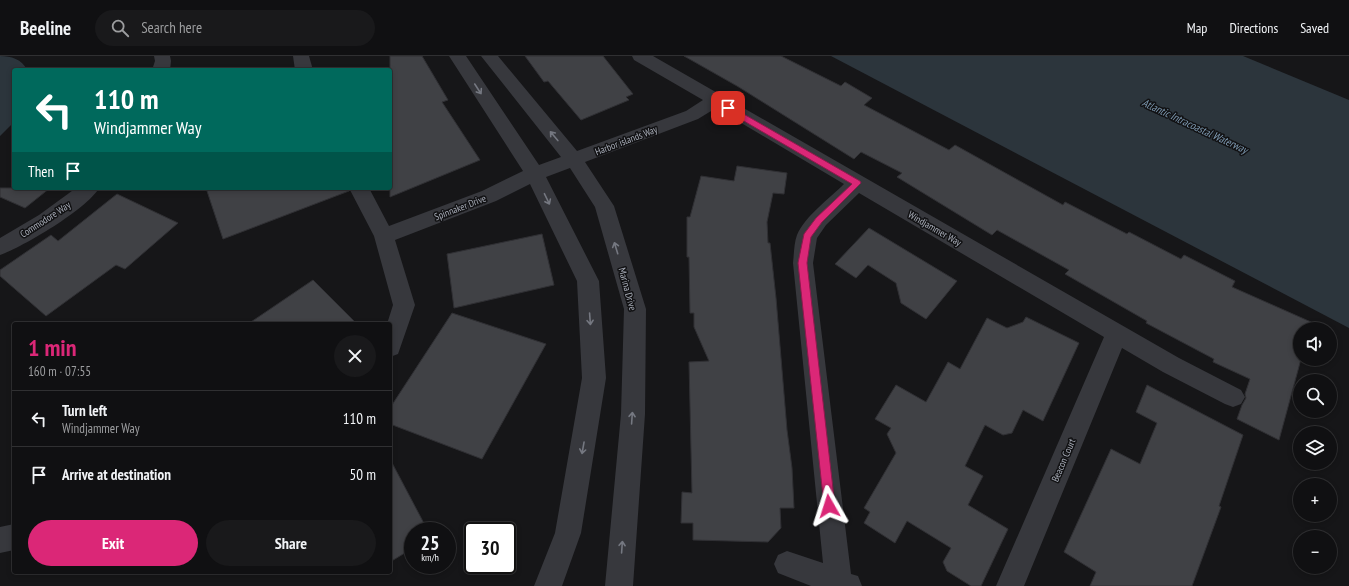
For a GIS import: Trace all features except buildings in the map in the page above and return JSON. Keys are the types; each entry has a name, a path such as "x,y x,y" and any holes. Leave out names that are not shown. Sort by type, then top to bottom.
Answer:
{"street":[{"path":"161,68 163,61 162,56"},
{"path":"301,56 304,68"},
{"path":"457,56 535,174 588,281 594,378 568,533 548,586"},
{"name":"Marina Drive","path":"489,56 574,160 604,206 635,309 633,414 619,586"},
{"name":"Windjammer Way","path":"640,56 1171,365 1233,397"},
{"name":"Harbor islands Way","path":"535,174 692,115 715,100"},
{"name":"Spinnaker Drive","path":"384,236 489,196 535,174"},
{"path":"788,564 843,584 803,263 807,236 819,220 857,183"},
{"name":"Commodore Way","path":"0,247 35,227 87,190"},
{"path":"360,190 384,236 404,305 392,341"},
{"name":"Beacon Court","path":"1010,586 1117,333"},
{"path":"0,540 12,537"}],"water":[{"path":"0,56 16,59 26,68 12,68 12,124 0,136"},
{"name":"Atlantic Intracoastal Waterway","path":"831,56 1243,56 1349,100 1349,328"}],"route":[{"path":"728,108 857,183 819,220 807,236 803,263 829,506"}]}
